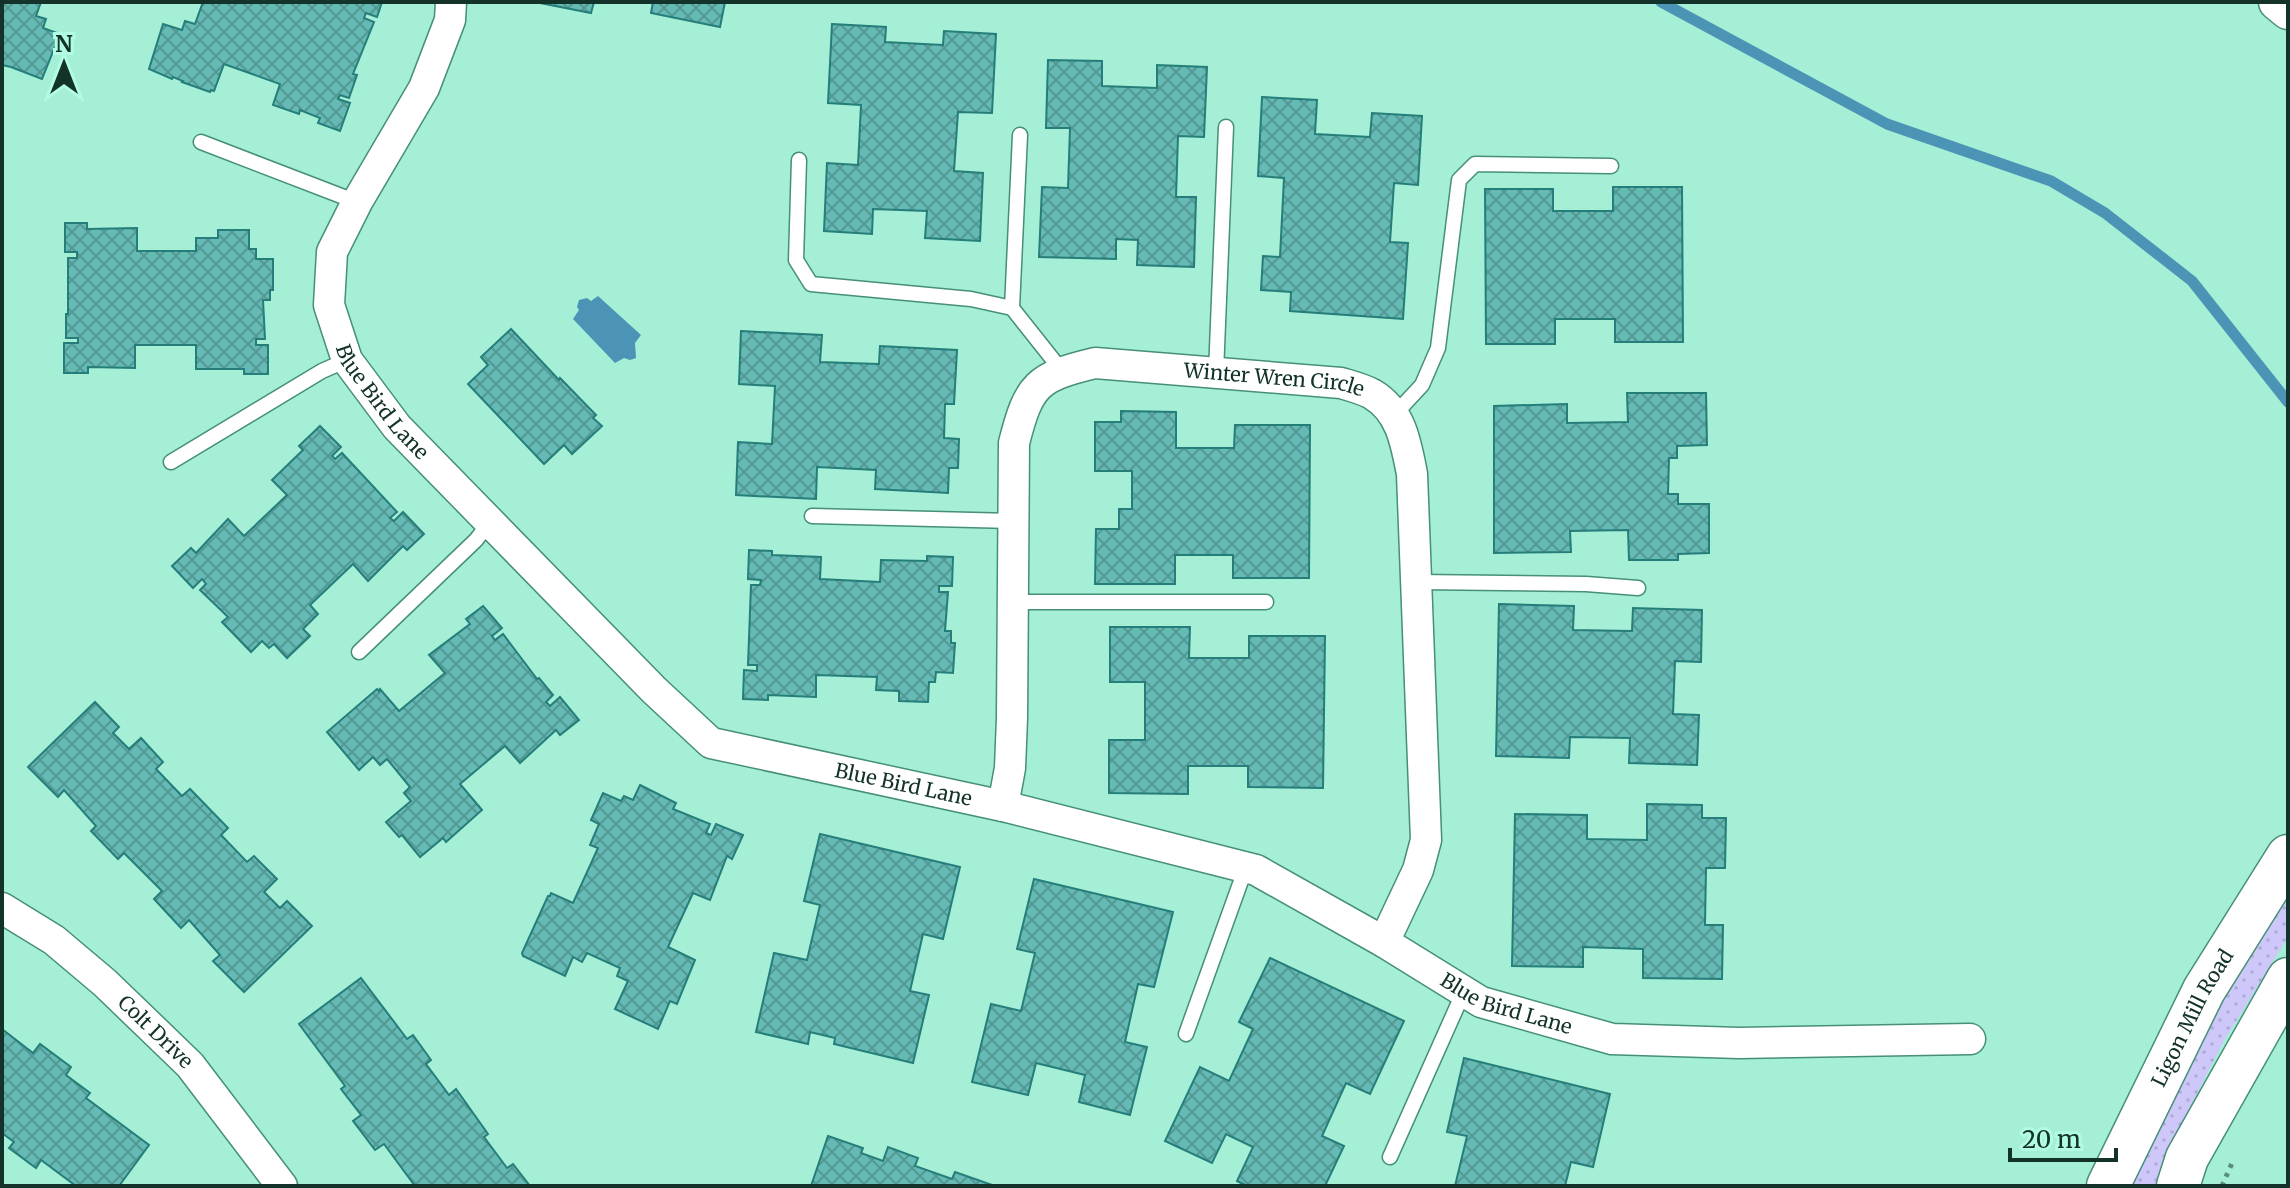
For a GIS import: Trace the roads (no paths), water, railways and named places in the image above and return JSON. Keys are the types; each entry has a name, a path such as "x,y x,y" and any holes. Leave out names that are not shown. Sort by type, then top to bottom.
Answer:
{"main road":[{"name":"Ligon Mill Road","path":"2108,1186 2204,990 2288,856"},
{"path":"2178,1186 2187,1158 2288,979"}],"street":[{"name":"Blue Bird Lane","path":"451,2 450,20 424,88 357,202 332,252 329,305 347,360 397,427 654,690 711,743 1003,806 1256,870 1384,942 1481,1002 1612,1039 1739,1043 1970,1039"},
{"path":"2277,2 2288,11"},
{"name":"Winter Wren Circle","path":"1003,806 1010,768 1014,443 1022,409 1037,386 1062,371 1095,363 1341,383 1372,394 1395,414"},
{"path":"1384,942 1418,870 1426,840 1412,474 1406,443 1395,414"},
{"name":"Colt Drive","path":"2,908 54,940 190,1065 282,1186"}],"lane":[{"path":"1216,373 1226,127"},
{"path":"1012,308 1020,135"},
{"path":"201,142 357,202"},
{"path":"799,160 796,260 811,284 971,299 1012,308 1062,371"},
{"path":"1395,414 1422,385 1438,348 1459,180 1475,164 1611,166"},
{"path":"171,462 322,371 347,360"},
{"path":"812,516 1013,521"},
{"path":"359,652 476,540 490,522"},
{"path":"1417,582 1586,584 1638,588"},
{"path":"1013,602 1266,602"},
{"path":"1186,1034 1246,867"},
{"path":"1390,1157 1464,991"}],"water":[{"path":"598,296 641,335 635,343 636,358 624,358 615,363 573,319 579,310 579,300 587,298 591,301"}],"waterway":[{"path":"1661,2 1887,124 2051,181 2105,213 2192,281 2288,402"}]}
